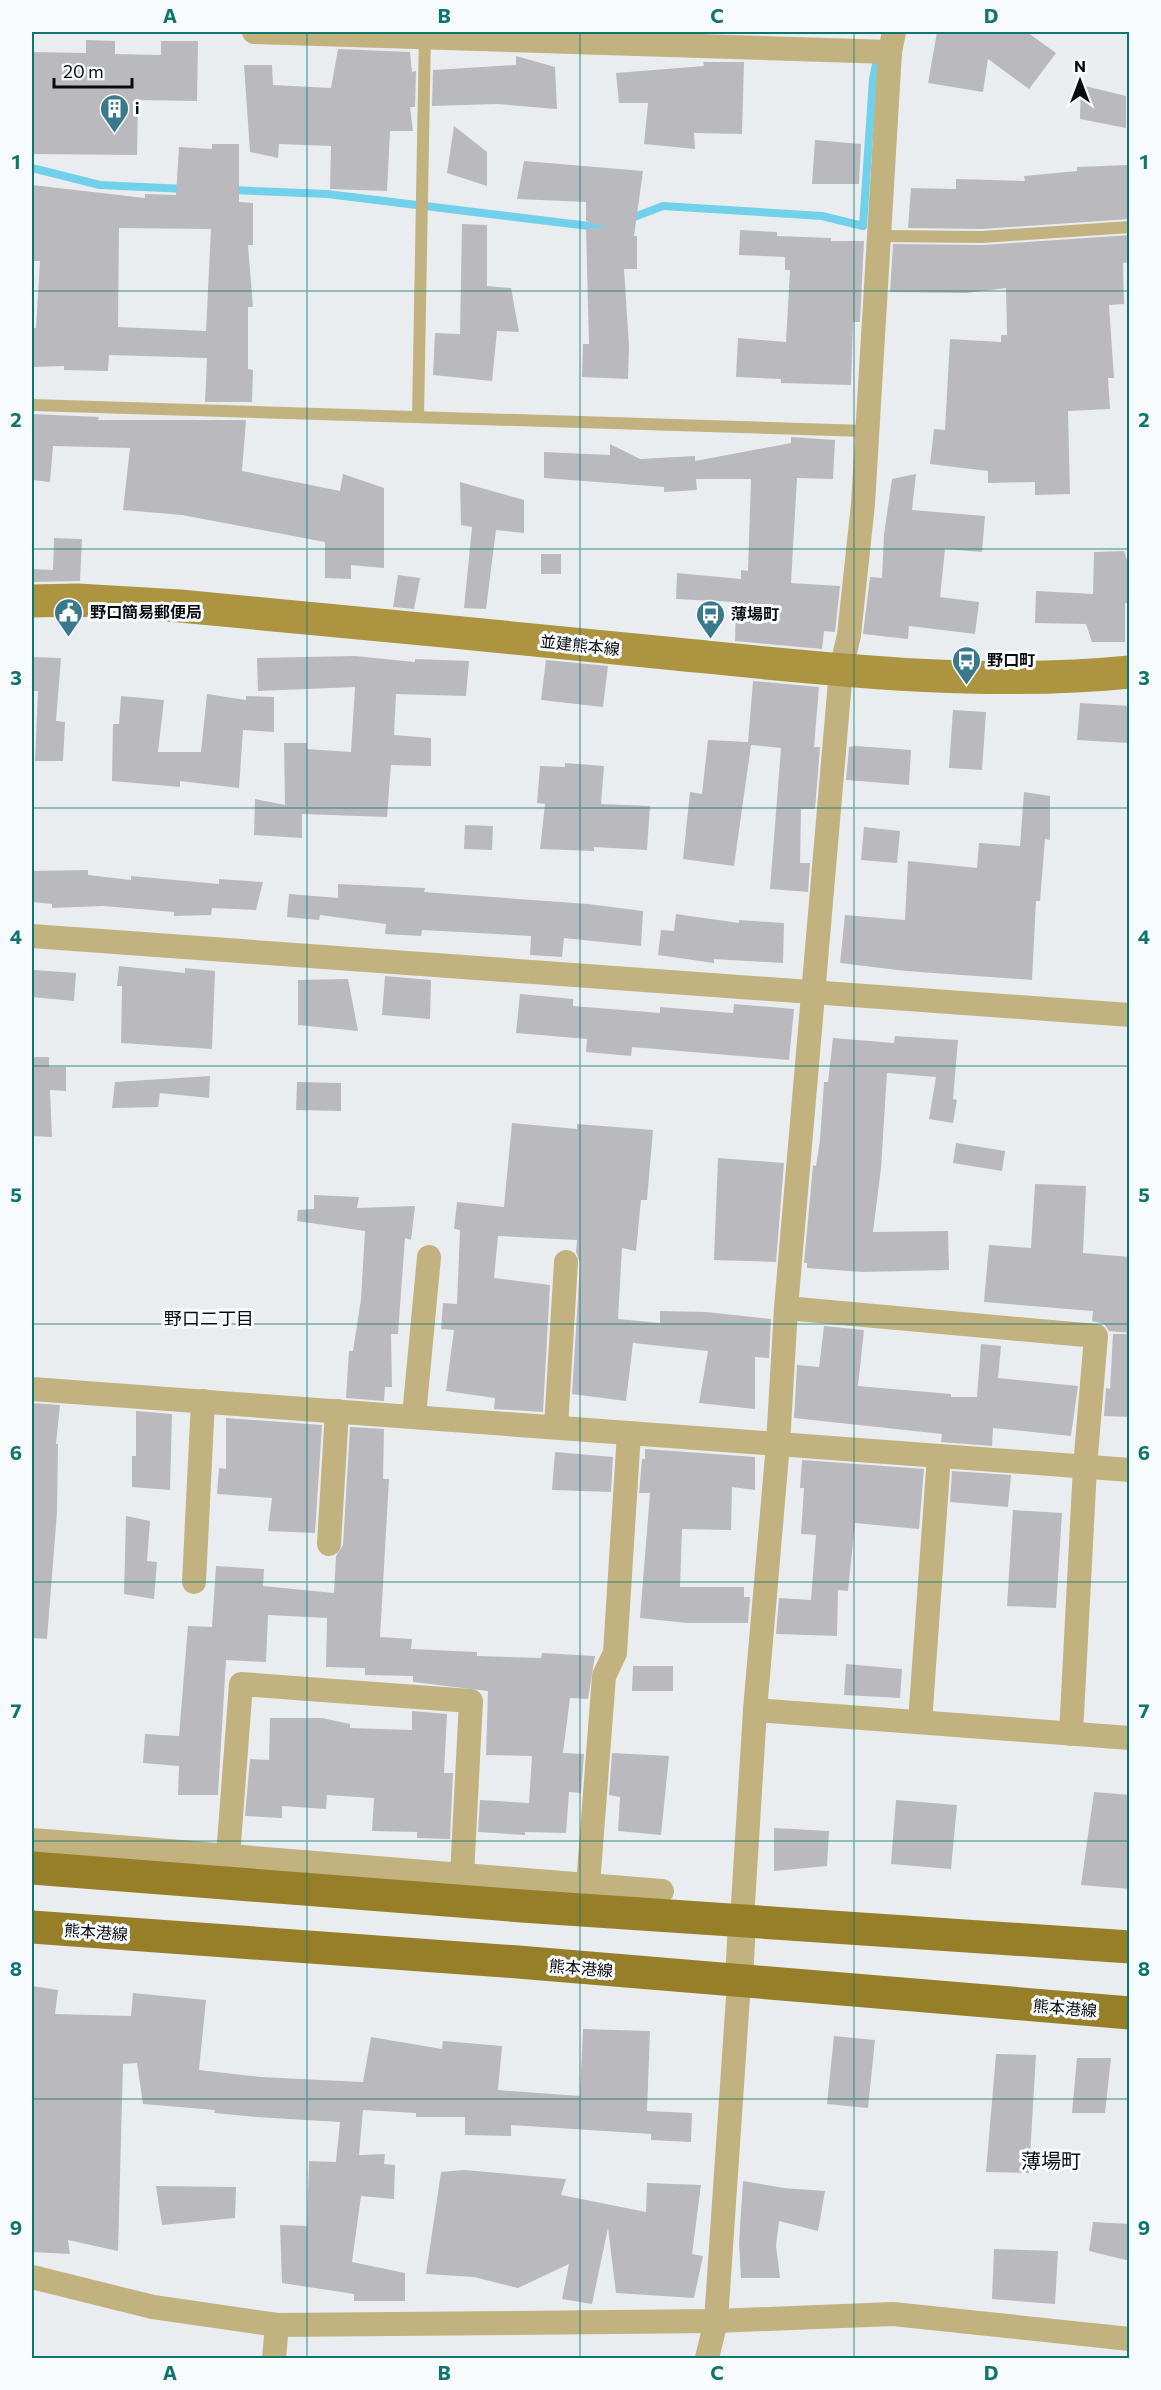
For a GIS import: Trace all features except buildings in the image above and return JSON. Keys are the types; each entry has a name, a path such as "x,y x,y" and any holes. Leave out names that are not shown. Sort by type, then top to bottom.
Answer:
{"main road":[{"name":"並建熊本線","path":"32,601 77,600 180,606 841,670 955,676 1094,675 1130,672"},
{"path":"32,1868 522,1906 1130,1947"},
{"name":"熊本港線","path":"32,1927 518,1962 1130,2013"}],"street":[{"path":"254,32 892,42 878,236 863,504 849,635 841,670 786,1308 778,1444 754,1710 717,2321 707,2358"},
{"path":"32,936 1130,1015"},
{"path":"414,1416 429,1257"},
{"path":"556,1427 566,1262"},
{"path":"786,1308 1096,1336 1085,1467 1071,1734"},
{"path":"32,1389 1130,1470"},
{"path":"194,1582 203,1401"},
{"path":"329,1544 337,1411"},
{"path":"588,1886 604,1676 615,1653 629,1433"},
{"path":"920,1722 939,1456"},
{"path":"228,1856 241,1684 471,1701 462,1875"},
{"path":"754,1710 1130,1738"},
{"path":"32,1840 662,1892"},
{"path":"32,2277 153,2307 277,2325 717,2321 893,2314 1130,2339"},
{"path":"274,2358 277,2325"}],"lane":[{"path":"418,417 425,34"},
{"path":"878,236 982,237 1130,227"},
{"path":"32,405 866,431"}],"waterway":[{"path":"629,219 663,206 822,216 863,226 873,79 878,54"},
{"path":"32,168 100,185 186,189"},
{"path":"231,190 327,194 605,228 615,224"}],"place":[{"name":"i","path":"114,134"},
{"name":"野口簡易郵便局","path":"69,638"},
{"name":"薄場町","path":"710,640"},
{"name":"野口町","path":"966,686"}],"district":[{"name":"野口二丁目","path":"209,1319"},
{"name":"薄場町","path":"1051,2161"}]}
